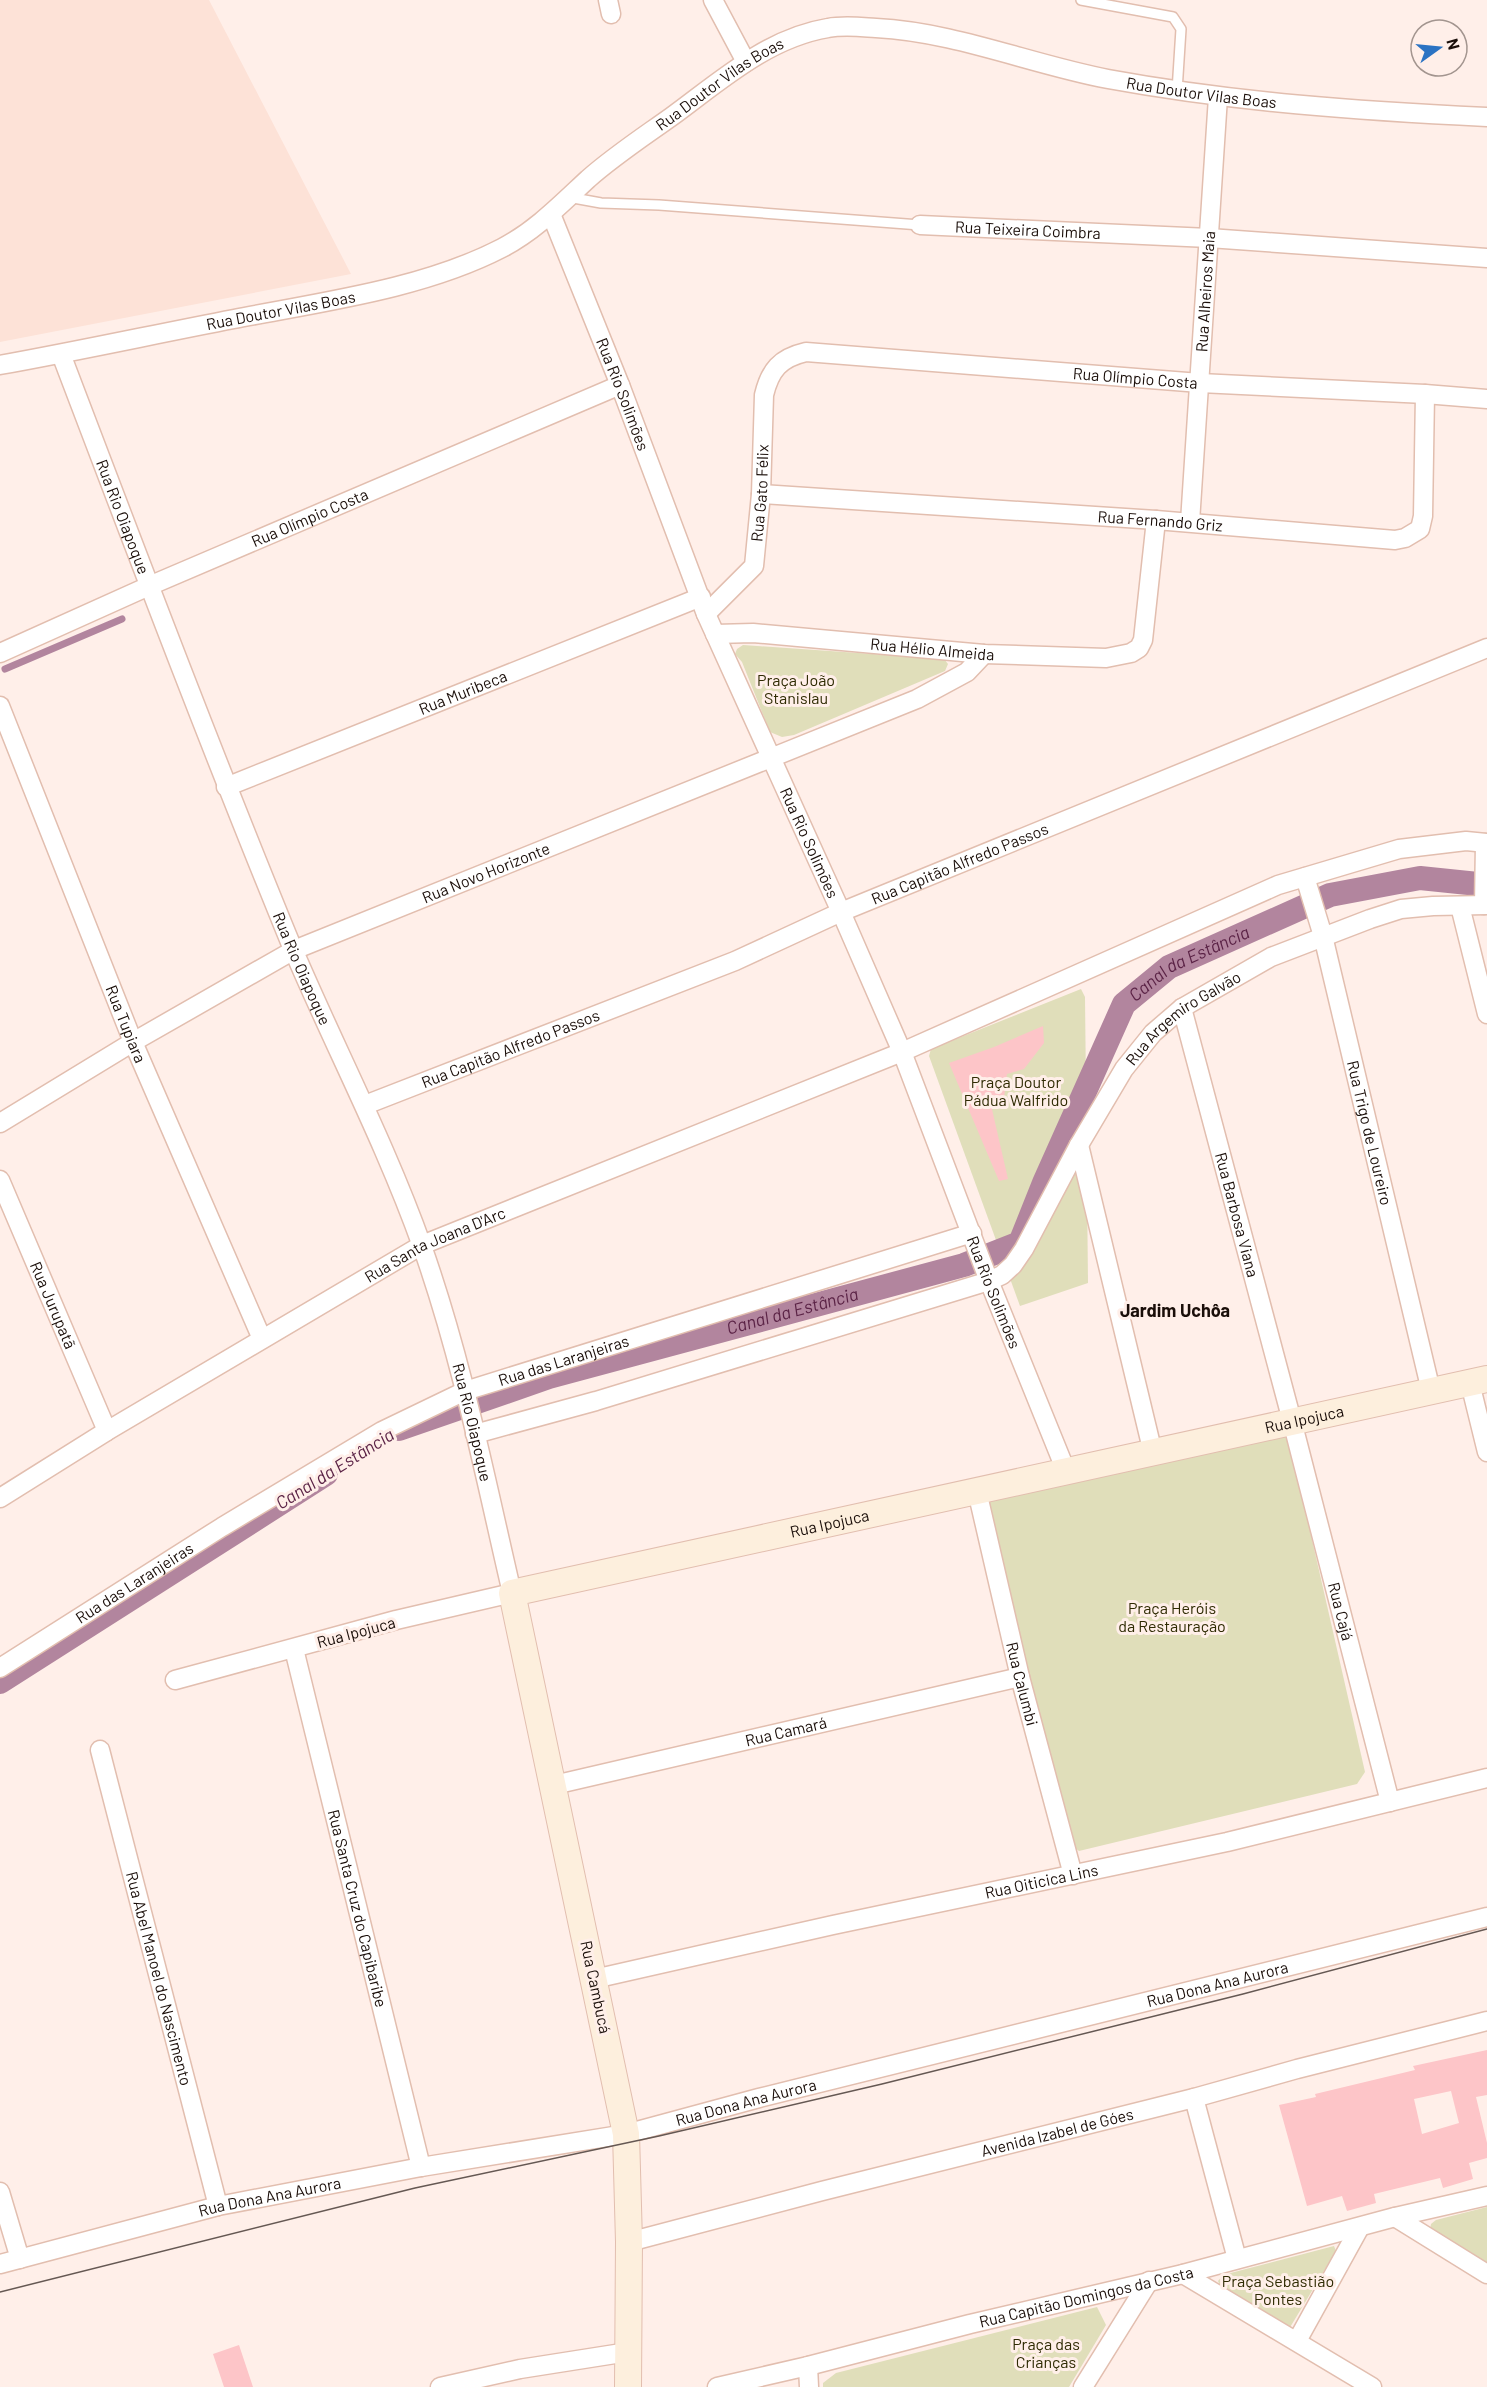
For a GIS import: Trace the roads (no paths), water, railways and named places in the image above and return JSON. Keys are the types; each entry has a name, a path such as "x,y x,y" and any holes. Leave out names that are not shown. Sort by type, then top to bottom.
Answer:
{"main road":[{"name":"Rua Ipojuca","path":"512,1593 1478,1381"},
{"name":"Rua Cambucá","path":"512,1593 626,2134 629,2241 627,2387"}],"street":[{"path":"713,0 746,62"},
{"name":"Rua Doutor Vilas Boas","path":"0,365 330,302 444,273 480,259 518,239 551,214 622,152 746,62 781,42 806,32 832,27 893,29 930,34 1103,78 1218,97 1363,111 1487,117"},
{"name":"Rua Alheiros Maia","path":"1190,522 1218,97"},
{"name":"Rua Rio Solimões","path":"551,214 620,385 703,605 902,1052 1066,1471"},
{"name":"Rua Teixeira Coimbra","path":"920,225 1209,238 1487,258"},
{"name":"Rua Olímpio Costa","path":"786,358 806,352 1200,383 1487,399"},
{"name":"Rua Rio Oiapoque","path":"61,354 226,787 294,950 365,1105 422,1245 465,1392 512,1593"},
{"name":"Rua Gato Félix","path":"703,605 754,566 761,494 764,395 767,382 774,370 786,358"},
{"name":"Rua Olímpio Costa","path":"0,653 149,586 620,385"},
{"name":"Rua Fernando Griz","path":"761,494 1190,522 1395,540 1416,533 1420,529 1423,516 1425,394"},
{"name":"Rua Hélio Almeida","path":"715,634 753,633 984,654 1106,658 1131,653 1140,648 1143,640 1156,520"},
{"name":"Rua Muribeca","path":"226,787 703,605"},
{"name":"Rua Capitão Alfredo Passos","path":"365,1105 735,961 841,912 1487,648"},
{"name":"Rua Novo Horizonte","path":"0,1123 133,1042 294,950 917,699 967,672 984,654"},
{"name":"Rua Tupiara","path":"0,706 133,1042 262,1339"},
{"path":"902,1052 1278,885 1306,880 1399,849 1466,841 1486,843 1486,905"},
{"name":"Rua Trigo de Loureiro","path":"1306,880 1322,933 1431,1391"},
{"name":"Rua Argemiro Galvão","path":"988,1276 1007,1270 1024,1249 1079,1145 1124,1069 1152,1033 1182,1008 1270,957 1322,933 1401,909 1486,905"},
{"path":"1460,906 1487,1014"},
{"name":"Rua Barbosa Viana","path":"1182,1008 1293,1421"},
{"name":"Rua Santa Joana D'Arc","path":"0,1498 107,1431 422,1245 902,1052"},
{"path":"1079,1145 1153,1453"},
{"name":"Rua Jurupatã","path":"0,1180 107,1431"},
{"name":"Rua das Laranjeiras","path":"2,1662 382,1431 465,1392 974,1237"},
{"path":"474,1430 596,1401 988,1276"},
{"path":"1478,1381 1487,1452"},
{"name":"Rua Cajá","path":"1293,1421 1390,1802"},
{"name":"Rua Calumbi","path":"977,1491 1020,1677 1072,1875"},
{"name":"Rua Ipojuca","path":"175,1680 396,1620 512,1593"},
{"name":"Rua Santa Cruz do Capibaribe","path":"294,1648 421,2167"},
{"name":"Rua Camará","path":"554,1785 1020,1677"},
{"name":"Rua Abel Manoel do Nascimento","path":"100,1750 218,2206"},
{"name":"Rua Oiticica Lins","path":"594,1980 833,1925 1227,1842 1487,1778"},
{"name":"Rua Dona Ana Aurora","path":"0,2264 218,2206 421,2167 626,2134 759,2098 1487,1917"},
{"name":"Avenida Izabel de Góes","path":"629,2241 1487,2022"},
{"path":"1194,2098 1237,2259"},
{"path":"0,2192 20,2259"},
{"name":"Rua Capitão Domingos da Costa","path":"717,2387 1183,2274 1395,2217 1487,2196"},
{"path":"1395,2217 1487,2274"},
{"path":"1297,2341 1360,2227"},
{"path":"1183,2274 1372,2387"},
{"path":"1083,2387 1149,2281"},
{"path":"440,2387 520,2369 628,2352"},
{"path":"808,2366 809,2387"}],"lane":[{"path":"1081,0 1173,17 1181,29 1177,91"},
{"name":"Rua Teixeira Coimbra","path":"568,198 601,203 659,205 920,225"}],"waterway":[{"path":"5,669 122,619"},
{"name":"Canal da Estância","path":"399,1429 549,1377 964,1265 1020,1243 1044,1183 1124,1004 1169,967 1330,895 1420,878 1478,884"},
{"name":"Canal da Estância","path":"0,1682 326,1474"}],"tram line":[{"path":"0,2292 415,2188 659,2136 882,2084 1243,1994 1487,1929"}],"district":[{"name":"Jardim Uchôa","path":"1175,1311"}],"park label":[{"name":"Praça João Stanislau","path":"796,689"},
{"name":"Praça Doutor Pádua Walfrido","path":"1016,1091"},
{"name":"Praça Heróis da Restauração","path":"1172,1617"},
{"name":"Praça Sebastião Pontes","path":"1278,2290"},
{"name":"Praça das Crianças","path":"1046,2353"}]}
